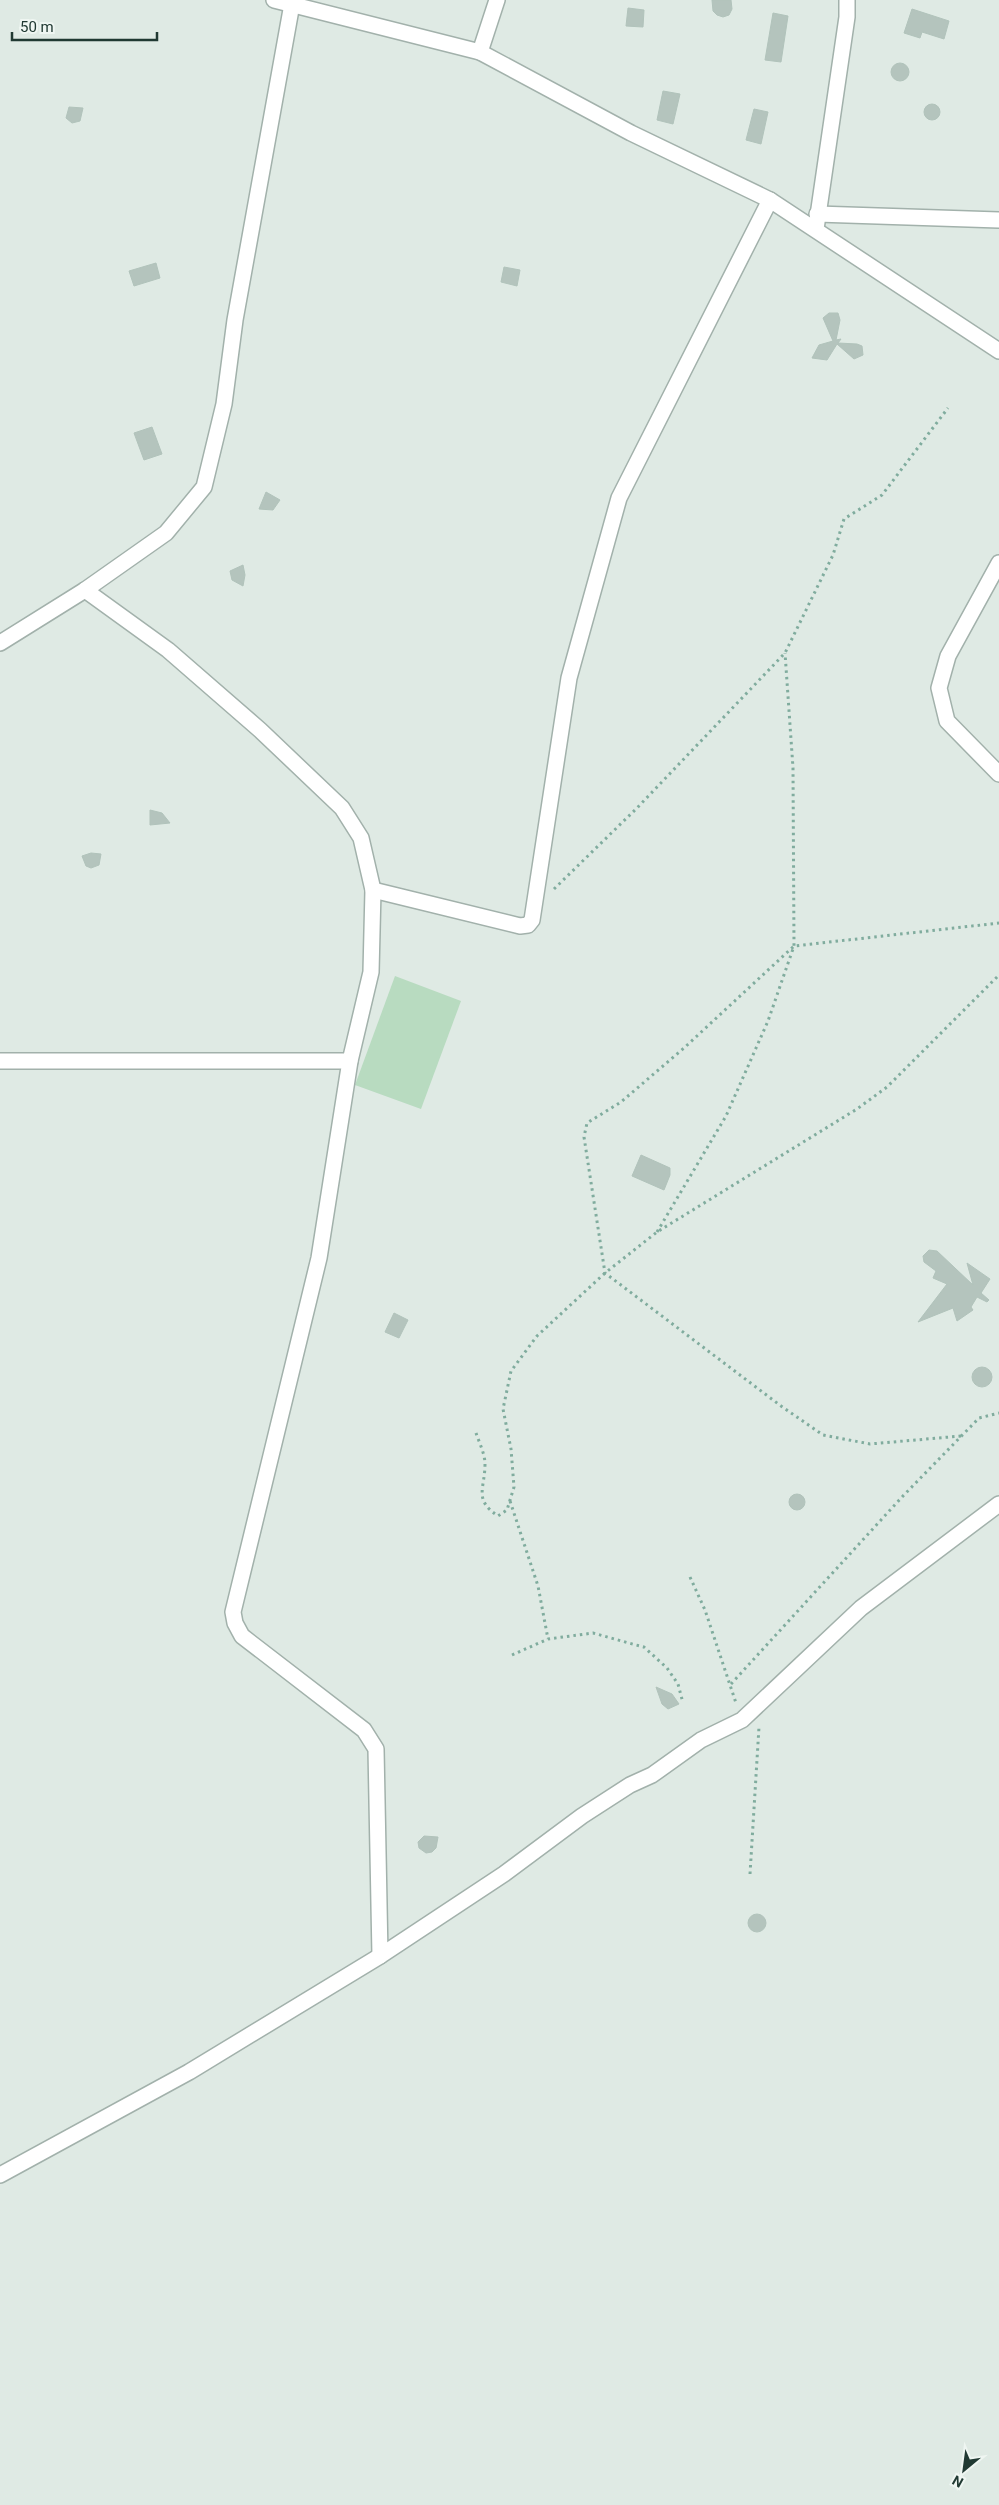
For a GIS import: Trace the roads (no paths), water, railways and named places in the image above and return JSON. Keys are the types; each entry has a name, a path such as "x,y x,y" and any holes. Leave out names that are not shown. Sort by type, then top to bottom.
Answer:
{"street":[{"path":"274,0 480,52 622,129 770,200 999,351"},
{"path":"480,52 497,0"},
{"path":"816,229 847,18 848,0"},
{"path":"0,643 84,590 166,533 204,487 224,404 235,320 292,4"},
{"path":"373,890 520,926 528,925 532,920 536,906 570,678 620,498 770,200"},
{"path":"817,214 999,220"},
{"path":"999,563 948,656 939,688 947,721 999,774"},
{"path":"84,590 168,650 260,730 342,808 361,838 373,890 371,972 350,1061 319,1258 233,1612 235,1623 242,1636 364,1730 376,1749 380,1956"},
{"path":"0,1061 350,1061"},
{"path":"0,2174 189,2072 380,1956 504,1874 582,1816 614,1795 652,1775 701,1740 742,1720 861,1608 999,1504"}]}
